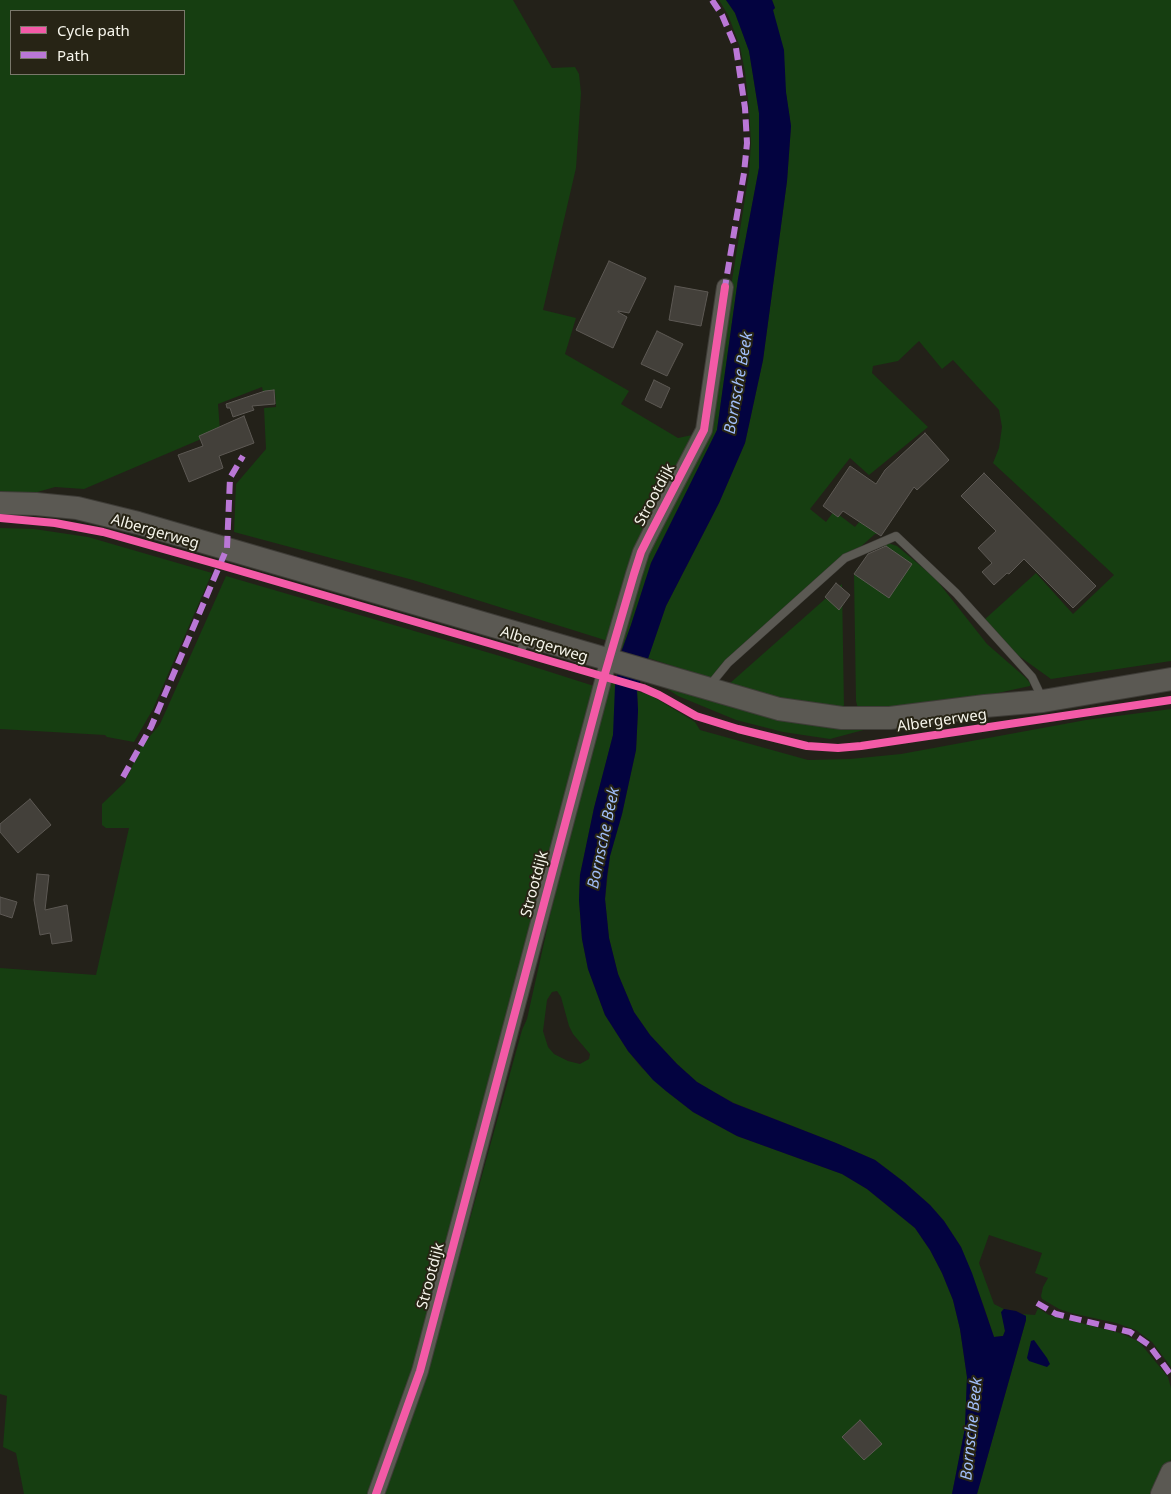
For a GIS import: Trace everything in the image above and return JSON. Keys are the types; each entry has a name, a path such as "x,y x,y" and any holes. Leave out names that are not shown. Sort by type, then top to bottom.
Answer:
{"main road":[{"name":"Albergerweg","path":"0,503 77,508 138,523 524,644 614,660 780,709 842,718 890,718 1043,700 1171,679"}],"street":[{"name":"Strootdijk","path":"376,1494 420,1371 614,660 641,552 704,430 725,287"},
{"path":"1161,1494 1171,1472"}],"lane":[{"path":"708,687 728,663 845,558 896,536 956,593 1032,677 1043,700"}],"green space":[{"path":"0,0 513,0 552,68 575,67 579,74 581,93 576,168 543,310 576,318 565,354 629,391 621,404 678,438 697,434 608,641 413,580 234,532 236,484 266,449 264,408 276,407 275,391 263,392 262,387 218,404 220,431 84,489 55,487 34,493 0,494"},
{"path":"719,0 726,0 735,13 749,50 759,113 759,168 738,279 717,430 651,563 622,650 621,640 638,575 708,432 749,173 751,143 745,72 740,47 728,15"},
{"path":"772,0 1171,0 1171,661 1051,679 1005,646 984,620 1036,573 1073,614 1114,575 993,463 999,448 1002,427 999,410 953,360 942,369 919,341 898,361 873,366 872,373 928,427 869,475 850,458 810,509 826,522 834,511 855,527 859,522 881,534 875,534 714,679 648,658 666,606 719,503 745,443 763,360 787,181 791,126 773,10 775,8"},
{"path":"0,528 34,529 88,537 212,573 153,709 134,742 105,735 0,729"},
{"path":"888,543 897,546 935,578 987,644 1026,678 1030,686 993,694 892,707 858,709 856,701 854,575 856,570"},
{"path":"226,576 500,656 594,686 407,1396 370,1494 24,1494 16,1453 3,1447 7,1396 0,1394 0,968 96,975 129,828 106,828 102,825 102,804 125,782 141,747 160,724"},
{"path":"842,584 844,708 792,702 729,684"},
{"path":"651,678 813,725 871,728 830,739 783,732 736,720 678,696"},
{"path":"615,683 615,728 594,808 580,875 579,900 582,939 588,969 605,1015 628,1051 641,1067 666,1091 693,1112 737,1136 842,1174 867,1189 915,1228 930,1250 953,1300 960,1329 967,1377 965,1428 952,1494 385,1494 425,1382 522,1030 527,1019 552,907 608,685","holes":["557,991 561,997 573,1034 590,1054 589,1059 580,1064 568,1061 554,1054 548,1047 543,1031 547,1000 552,992"]},
{"path":"637,691 652,696 695,722 700,730 808,760 850,759 901,754 1086,720 1171,709 1171,1367 1152,1342 1136,1330 1116,1323 1071,1313 1059,1309 1042,1299 1043,1287 1048,1278 1035,1273 1042,1253 989,1235 979,1263 994,1304 1004,1309 1002,1310 1005,1331 1003,1336 994,1337 961,1247 944,1221 930,1205 904,1182 875,1160 734,1103 714,1092 697,1082 650,1035 634,1012 618,974 609,938 605,899 610,856 622,814 636,750"},
{"path":"1038,1308 1049,1315 1120,1333 1136,1340 1168,1377 1171,1388 1171,1459 1156,1494 977,1494 1026,1320 1026,1316 1022,1314 1035,1315"}],"water":[{"name":"Bornsche Beek","path":"726,0 772,0 775,8 773,10 784,50 786,92 791,126 787,181 763,360 745,443 719,503 666,606 637,691 636,750 622,814 610,856 607,876 605,899 609,938 618,974 634,1012 650,1035 677,1064 697,1082 733,1103 875,1160 904,1182 930,1205 944,1221 961,1247 994,1337 1003,1336 1005,1331 1001,1312 1004,1309 1016,1311 1026,1316 977,1494 952,1494 965,1428 967,1377 960,1329 953,1300 930,1250 915,1228 867,1189 842,1174 737,1136 693,1112 653,1080 628,1051 605,1015 588,969 582,939 579,900 580,875 594,808 613,735 615,686 622,650 651,563 717,430 738,279 759,168 759,113 749,51 735,13"},
{"path":"1034,1340 1050,1364 1047,1367 1029,1361 1027,1358 1031,1341"}],"building":[{"path":"609,261 646,278 629,313 618,311 627,317 613,348 576,330"},
{"path":"675,286 708,292 701,326 669,320"},
{"path":"657,331 683,344 667,376 641,364"},
{"path":"654,380 670,388 661,408 645,400"},
{"path":"274,390 275,404 252,406 254,410 233,417 230,408 227,408 226,404 265,391"},
{"path":"244,416 254,443 219,456 223,468 189,482 178,455 203,446 199,436"},
{"path":"925,433 949,460 917,490 914,487 881,536 843,511 838,517 823,506 850,466 876,484 885,470"},
{"path":"984,473 1096,586 1073,608 1024,559 1009,574 1007,573 994,585 982,572 992,563 978,548 996,531 961,496"},
{"path":"886,546 912,564 889,598 854,574 868,554"},
{"path":"836,583 850,595 839,610 825,597"},
{"path":"30,799 51,825 18,853 0,832 0,824"},
{"path":"37,874 49,875 45,910 67,905 72,941 52,944 50,933 40,935 34,900"},
{"path":"0,897 17,902 12,918 0,914"},
{"path":"860,1420 882,1444 864,1460 842,1437"}],"marked path":[{"path":"712,0 722,15 736,48 745,108 747,143 744,173 725,287"},
{"path":"123,777 151,727 227,548 230,478 243,456"},
{"path":"1037,1303 1056,1314 1130,1332 1149,1345 1171,1375"}],"cycle path":[{"path":"376,1494 420,1371 604,677 634,574 641,552 704,430 725,287"},
{"path":"0,518 55,523 103,532 220,565 643,688 696,716 738,729 807,746 838,748 861,746 1171,700"}]}
